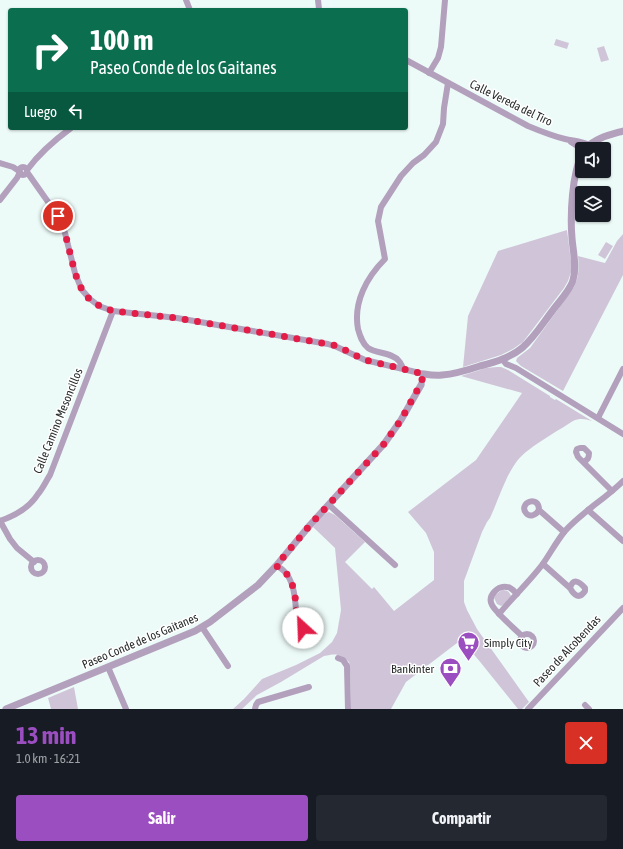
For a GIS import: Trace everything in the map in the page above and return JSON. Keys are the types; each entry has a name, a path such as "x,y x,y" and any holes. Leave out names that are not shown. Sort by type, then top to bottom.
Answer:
{"street":[{"path":"429,73 438,58 441,47 445,0"},
{"name":"Calle Vereda del Tiro","path":"408,61 528,126 548,134 583,142"},
{"path":"404,369 398,360 390,355 368,348 362,342 357,321 358,303 365,286 376,268 385,259 378,221 381,207 401,176 436,142 442,124 448,83"},
{"path":"0,200 24,171 68,130"},
{"path":"594,142 599,138 623,131"},
{"name":"Calle Vereda del Tiro","path":"566,139 575,144"},
{"path":"0,163 24,171 58,216 65,233 75,273 82,290 90,300 100,306 113,311 177,318 328,344 337,346 365,360 426,374 441,375 467,370 506,358 522,348 531,340 567,291 573,281 575,269 572,232 572,196 576,178"},
{"name":"Calle Camino Mesoncillos","path":"0,521 26,507 38,495 50,475 113,311"},
{"path":"506,358 508,366 516,368 623,434"},
{"path":"598,418 623,369"},
{"name":"Paseo Conde de los Gaitanes","path":"6,709 195,631 210,622 258,585 310,525 384,444 401,420 426,374"},
{"path":"584,462 612,491"},
{"path":"499,614 527,584 564,532 574,521 623,481"},
{"path":"328,505 395,565"},
{"path":"539,510 564,532"},
{"path":"588,510 623,541"},
{"path":"0,521 18,548 34,562"},
{"path":"542,564 570,588"},
{"path":"276,566 284,571 293,587 297,620"},
{"path":"517,594 508,587 504,586 493,594 491,601 492,605 499,614 522,636"},
{"name":"Paseo de Alcobendas","path":"528,709 623,608"},
{"path":"202,627 228,666"},
{"path":"338,658 343,660 347,666 348,709"},
{"path":"108,667 126,709"},
{"path":"255,709 258,702 309,687"}],"shaded area":[{"path":"556,39 569,43 567,49 554,45"},
{"path":"604,46 609,60 601,62 597,48"},
{"path":"567,230 572,269 564,288 523,342 501,355 463,367 468,316 498,251"},
{"path":"623,234 623,275 563,391 521,366 516,361 517,358 530,348 574,287 578,272 578,256 605,263 617,241"},
{"path":"606,242 613,246 605,259 598,255"},
{"path":"501,367 592,421 578,419 573,421 534,446 515,464 482,532 464,581 464,602 477,629 529,702 522,709 518,709 466,645 461,642 457,643 406,682 391,709 351,709 349,662 343,657 335,654 324,656 257,695 242,709 233,709 262,679 320,653 332,642 337,633 341,610 335,548 313,527 324,514 329,512 335,515 365,542 345,562 372,589 374,587 394,611 434,580 434,552 426,533 408,512 476,460 522,393 461,376 486,368"},
{"path":"502,590 508,591 511,596 506,603 501,606 497,604 494,598 495,595"},
{"path":"74,687 78,709 51,709 48,698"}],"place":[{"name":"Simply City","path":"469,662"},
{"name":"Bankinter","path":"450,688"}],"route":[{"path":"58,216 65,233 75,273 82,290 90,300 100,306 113,311 177,318 328,344 337,346 365,360 424,374 420,385 401,420 384,444 310,525 276,566 284,571 293,587 297,620 302,623 303,628"}]}
